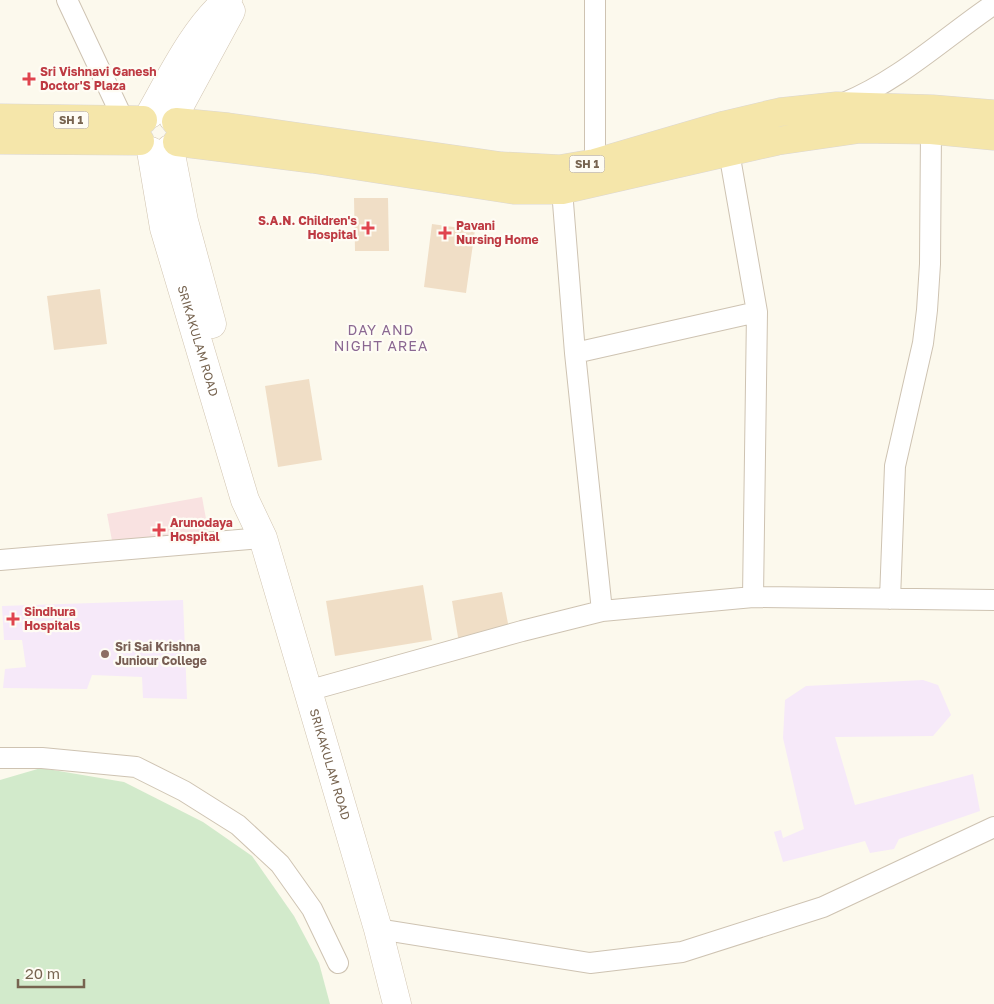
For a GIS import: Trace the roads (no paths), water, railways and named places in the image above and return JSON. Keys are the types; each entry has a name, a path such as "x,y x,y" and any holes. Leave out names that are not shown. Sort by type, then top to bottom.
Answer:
{"main road":[{"path":"153,132 182,56 219,7 228,0"},
{"path":"153,132 226,23 234,0"},
{"name":"SH 1","path":"0,140 228,127 501,166 560,169 595,163 725,125 771,114 837,106 932,109 994,114"},
{"name":"SH 1","path":"0,118 153,132 514,190 562,190 777,140 860,129 931,130 994,136"},
{"name":"SRIKAKULAM ROAD","path":"153,132 184,221 258,496 261,532 378,929 397,1004"}],"street":[{"path":"67,0 153,132"},
{"path":"595,0 595,163"},
{"path":"831,133 837,106 870,92 897,76 953,32 994,4"},
{"path":"890,599 895,466 924,343 927,310 930,264 931,130"},
{"path":"729,152 757,312 753,597"},
{"path":"562,190 575,353 602,611"},
{"path":"575,353 757,312"},
{"path":"0,560 261,532"},
{"path":"307,691 522,631 602,611 753,597 994,600"},
{"path":"0,758 42,758 136,767 184,790 238,825 280,864 312,908 338,963"},
{"path":"378,929 590,963 682,952 823,907 994,828"}],"place":[{"name":"Sri Vishnavi Ganesh Doctor'S Plaza","path":"29,79"},
{"name":"S.A.N. Children's Hospital","path":"368,228"},
{"name":"Pavani Nursing Home","path":"445,233"},
{"name":"Arunodaya Hospital","path":"159,530"},
{"name":"Sindhura Hospitals","path":"13,619"},
{"name":"Sri Sai Krishna Juniour College","path":"105,654"}],"district":[{"name":"DAY AND NIGHT AREA","path":"381,338"}]}
